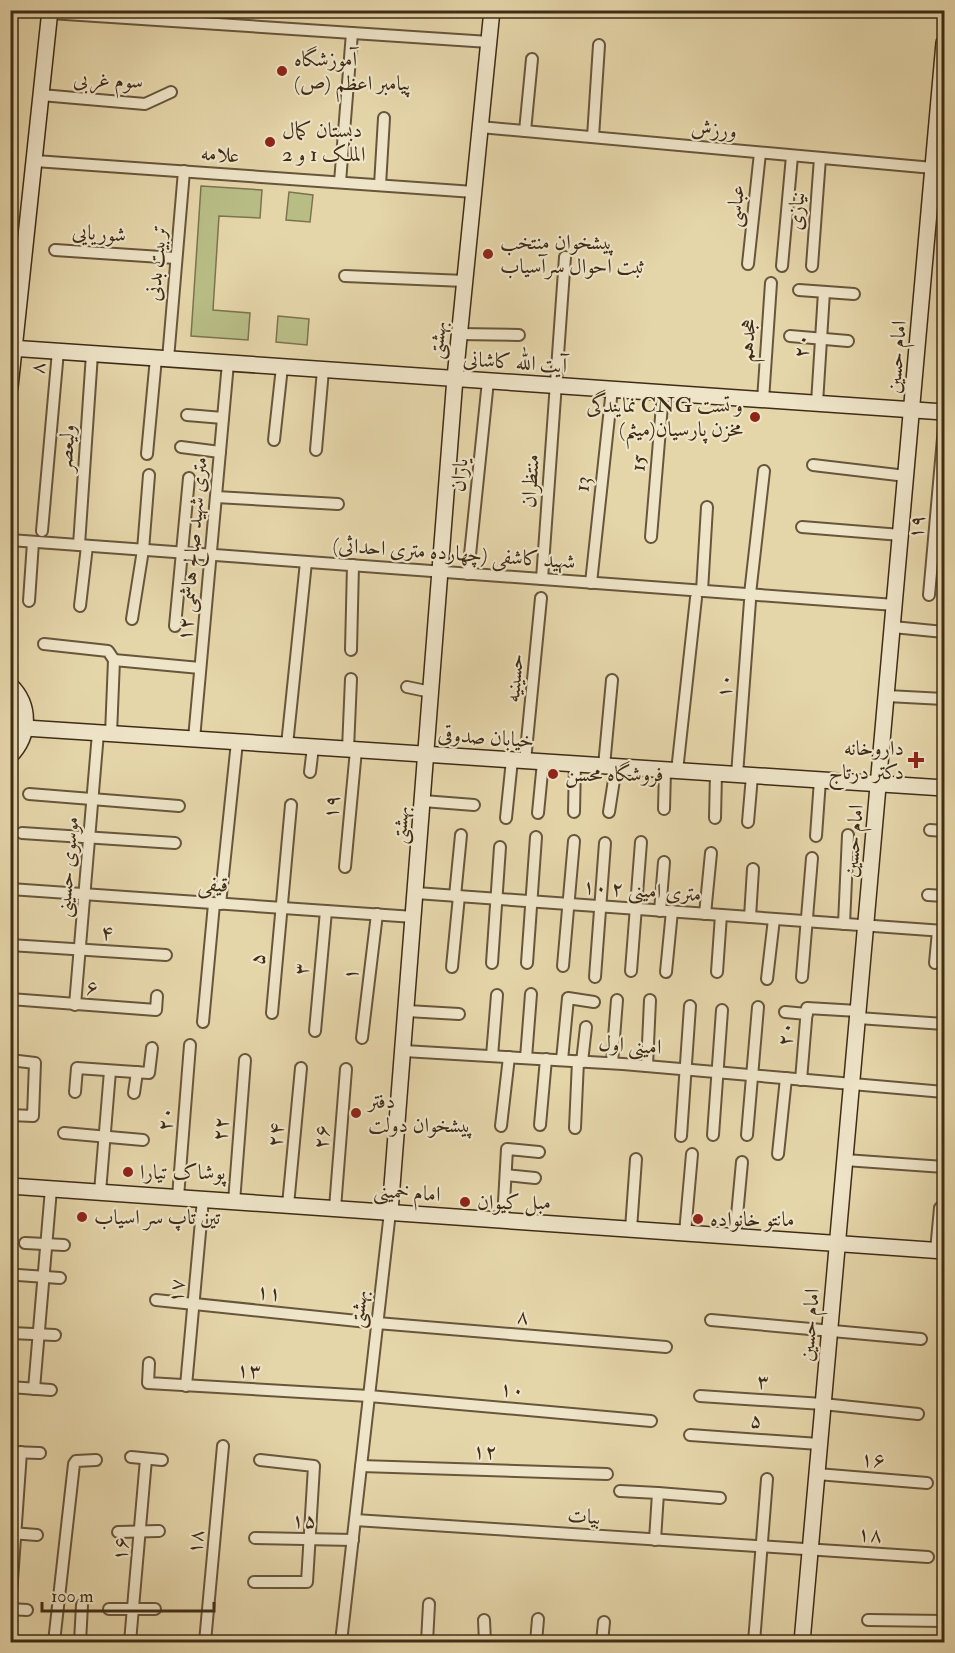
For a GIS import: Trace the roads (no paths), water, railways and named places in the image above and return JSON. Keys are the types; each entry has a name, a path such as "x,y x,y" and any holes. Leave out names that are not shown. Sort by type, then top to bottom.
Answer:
{"street":[{"name":"بهشتی","path":"341,1642 390,1212 455,378 492,10"},
{"path":"10,387 50,12 489,42"},
{"path":"340,182 352,33"},
{"name":"امام حسین","path":"802,1642 912,410 939,169 945,43"},
{"path":"593,137 599,45"},
{"path":"525,131 532,59"},
{"name":"سوم غربی","path":"41,95 145,104 171,92"},
{"path":"380,185 384,118"},
{"name":"ورزش","path":"480,127 939,169"},
{"name":"عباسی","path":"748,264 760,153"},
{"path":"782,266 792,156"},
{"name":"نیازی","path":"812,266 820,158"},
{"name":"علامه","path":"35,161 474,192"},
{"name":"تربیت بدنی","path":"147,454 176,258 184,171"},
{"name":"شوریایی","path":"55,250 176,258"},
{"name":"منتظران","path":"542,579 566,257"},
{"path":"345,276 465,281"},
{"name":"هجدهم","path":"763,400 771,283"},
{"path":"799,290 854,294"},
{"name":"۲۰","path":"817,403 824,292"},
{"path":"459,334 519,335"},
{"path":"790,336 848,341"},
{"name":"آیت الله کاشانی","path":"13,348 945,412"},
{"name":"۸","path":"42,531 58,351"},
{"name":"ولیعصر","path":"80,606 92,354"},
{"name":"۱۲ متری شهید صالح هاشمی","path":"194,739 228,363"},
{"path":"274,440 282,367"},
{"path":"316,450 323,370"},
{"name":"یاران","path":"468,574 488,381"},
{"name":"13","path":"591,583 612,389"},
{"name":"15","path":"651,537 663,393"},
{"path":"188,415 223,418"},
{"name":"۱۹","path":"930,595 945,427"},
{"path":"181,447 220,452"},
{"path":"813,465 906,476"},
{"name":"۱۰","path":"748,822 744,775 750,598 764,471"},
{"path":"132,619 143,550 149,475"},
{"path":"175,626 189,478"},
{"path":"216,497 338,504"},
{"path":"664,809 688,683 707,507"},
{"path":"802,527 901,536"},
{"name":"شهید کاشفی (چهارده متری احداثی)","path":"10,540 542,579 750,598 895,605"},
{"path":"29,601 33,542"},
{"path":"287,746 306,562"},
{"path":"351,650 353,565"},
{"name":"حسینیه","path":"506,818 519,761 541,598"},
{"path":"893,627 945,632"},
{"path":"44,644 108,651 114,660 200,668"},
{"name":"موسوی حسینی","path":"75,1005 93,798 105,733 114,660"},
{"name":"۱۹","path":"345,867 352,750 351,679"},
{"path":"609,813 612,680"},
{"path":"10,685 22,702 25,728 21,742 10,756"},
{"path":"406,687 431,692"},
{"path":"887,696 945,699"},
{"name":"خیابان صدوقی","path":"25,728 945,789"},
{"path":"203,1022 237,742"},
{"path":"310,772 313,747"},
{"path":"538,813 543,762"},
{"path":"574,812 575,764"},
{"path":"715,818 716,774"},
{"path":"816,836 820,780"},
{"path":"29,794 179,806"},
{"path":"423,801 474,806"},
{"path":"281,908 291,806"},
{"path":"930,830 945,831"},
{"path":"22,833 175,843"},
{"path":"452,967 460,835"},
{"path":"844,924 848,835"},
{"path":"527,963 536,837"},
{"path":"563,966 574,841"},
{"path":"631,971 641,842"},
{"path":"595,977 605,843"},
{"path":"492,963 501,847"},
{"path":"705,914 711,853"},
{"path":"802,977 809,921 812,858"},
{"path":"660,911 664,862"},
{"path":"750,917 753,869"},
{"name":"قیفی","path":"10,889 414,917"},
{"name":"۱۰ متری امینی ۲","path":"416,893 941,931"},
{"path":"928,895 945,896"},
{"name":"۵","path":"272,1013 281,908"},
{"name":"۳","path":"315,1031 326,911"},
{"path":"666,972 672,912"},
{"name":"۱","path":"362,1038 377,914"},
{"path":"717,972 721,915"},
{"path":"767,979 774,919"},
{"path":"935,963 941,931"},
{"name":"۴","path":"10,945 166,956"},
{"path":"526,1058 531,994"},
{"path":"492,1056 497,995"},
{"name":"۶","path":"10,999 156,1010 157,996"},
{"path":"562,1060 568,998 594,1002"},
{"path":"612,1063 617,1000"},
{"path":"647,1066 650,1000"},
{"path":"681,1136 690,1006"},
{"path":"747,1135 758,1007"},
{"name":"۲۰","path":"801,1080 807,1008 820,1007 858,1014"},
{"path":"713,1135 722,1010"},
{"path":"407,1011 459,1014"},
{"path":"785,1012 807,1014"},
{"path":"858,1014 945,1024"},
{"path":"575,1128 580,1061 586,1027"},
{"name":"۲۰","path":"178,1197 190,1045"},
{"path":"75,1092 77,1068 149,1073 152,1048"},
{"name":"امینی اول","path":"404,1051 612,1063 852,1084"},
{"path":"501,1126 509,1057"},
{"path":"540,1125 546,1059"},
{"path":"10,1115 33,1116 35,1063 13,1060"},
{"name":"۲۲","path":"234,1202 245,1060"},
{"name":"۲۴","path":"288,1205 301,1068"},
{"name":"۲۶","path":"335,1208 346,1069"},
{"path":"100,1192 110,1071"},
{"path":"134,1094 137,1072"},
{"path":"778,1154 786,1078"},
{"path":"852,1084 945,1092"},
{"path":"64,1133 143,1140"},
{"path":"503,1220 507,1149 539,1152"},
{"path":"685,1233 692,1154"},
{"path":"631,1229 636,1159"},
{"path":"845,1160 945,1167"},
{"path":"735,1237 742,1162"},
{"path":"506,1175 535,1178"},
{"name":"امام خمینی","path":"10,1186 940,1251"},
{"path":"34,1389 51,1189"},
{"name":"۱۷","path":"186,1386 203,1199"},
{"path":"940,1208 940,1251"},
{"path":"25,1243 64,1245"},
{"path":"18,1275 60,1278"},
{"name":"۱۱","path":"156,1300 377,1323"},
{"path":"711,1320 921,1339"},
{"name":"۸","path":"377,1323 666,1347"},
{"path":"11,1333 55,1335"},
{"name":"۱۳","path":"148,1363 148,1383 369,1396"},
{"path":"10,1387 51,1390"},
{"name":"۱۰","path":"369,1396 651,1421"},
{"name":"۳","path":"700,1396 823,1404 918,1414"},
{"name":"۵","path":"690,1435 819,1444"},
{"name":"۱۸","path":"205,1642 223,1446"},
{"path":"27,1610 10,1609 16,1452 40,1453"},
{"path":"131,1457 162,1460"},
{"name":"۱۶","path":"130,1642 147,1459"},
{"path":"54,1642 74,1468 76,1461 96,1460"},
{"path":"254,1582 307,1582 311,1539 314,1466 260,1460"},
{"name":"۱۲","path":"361,1466 607,1474"},
{"name":"۱۶","path":"817,1474 927,1482"},
{"path":"754,1642 767,1479"},
{"path":"620,1491 720,1498"},
{"path":"655,1540 658,1494"},
{"name":"بیات","path":"355,1520 810,1550"},
{"path":"118,1532 159,1531"},
{"path":"14,1533 37,1535"},
{"name":"۱۵","path":"255,1538 353,1540"},
{"name":"۱۸","path":"810,1550 928,1557"},
{"path":"427,1642 429,1604"},
{"path":"80,1642 82,1605"},
{"path":"109,1609 155,1609"},
{"path":"536,1642 538,1619"},
{"path":"484,1620 484,1642"},
{"path":"867,1620 945,1622"},
{"path":"603,1642 604,1622"}],"place":[{"name":"آموزشگاه پیامبر اعظم (ص)","path":"282,71"},
{"name":"دبستان کمال الملک 1 و 2","path":"270,142"},
{"name":"پیشخوان منتخب ثبت احوال سرآسیاب","path":"488,254"},
{"name":"نمایندگی CNG و تست مخزن پارسیان(میثم)","path":"755,417"},
{"name":"داروخانه دکتر درتاج","path":"916,760"},
{"name":"فروشگاه محسن","path":"553,774"},
{"name":"دفتر پیشخوان دولت","path":"356,1113"},
{"name":"پوشاک تیارا","path":"128,1172"},
{"name":"مبل کیوان","path":"465,1202"},
{"name":"تین تاپ سر اسیاب","path":"82,1217"},
{"name":"مانتو خانواده","path":"698,1219"}]}
